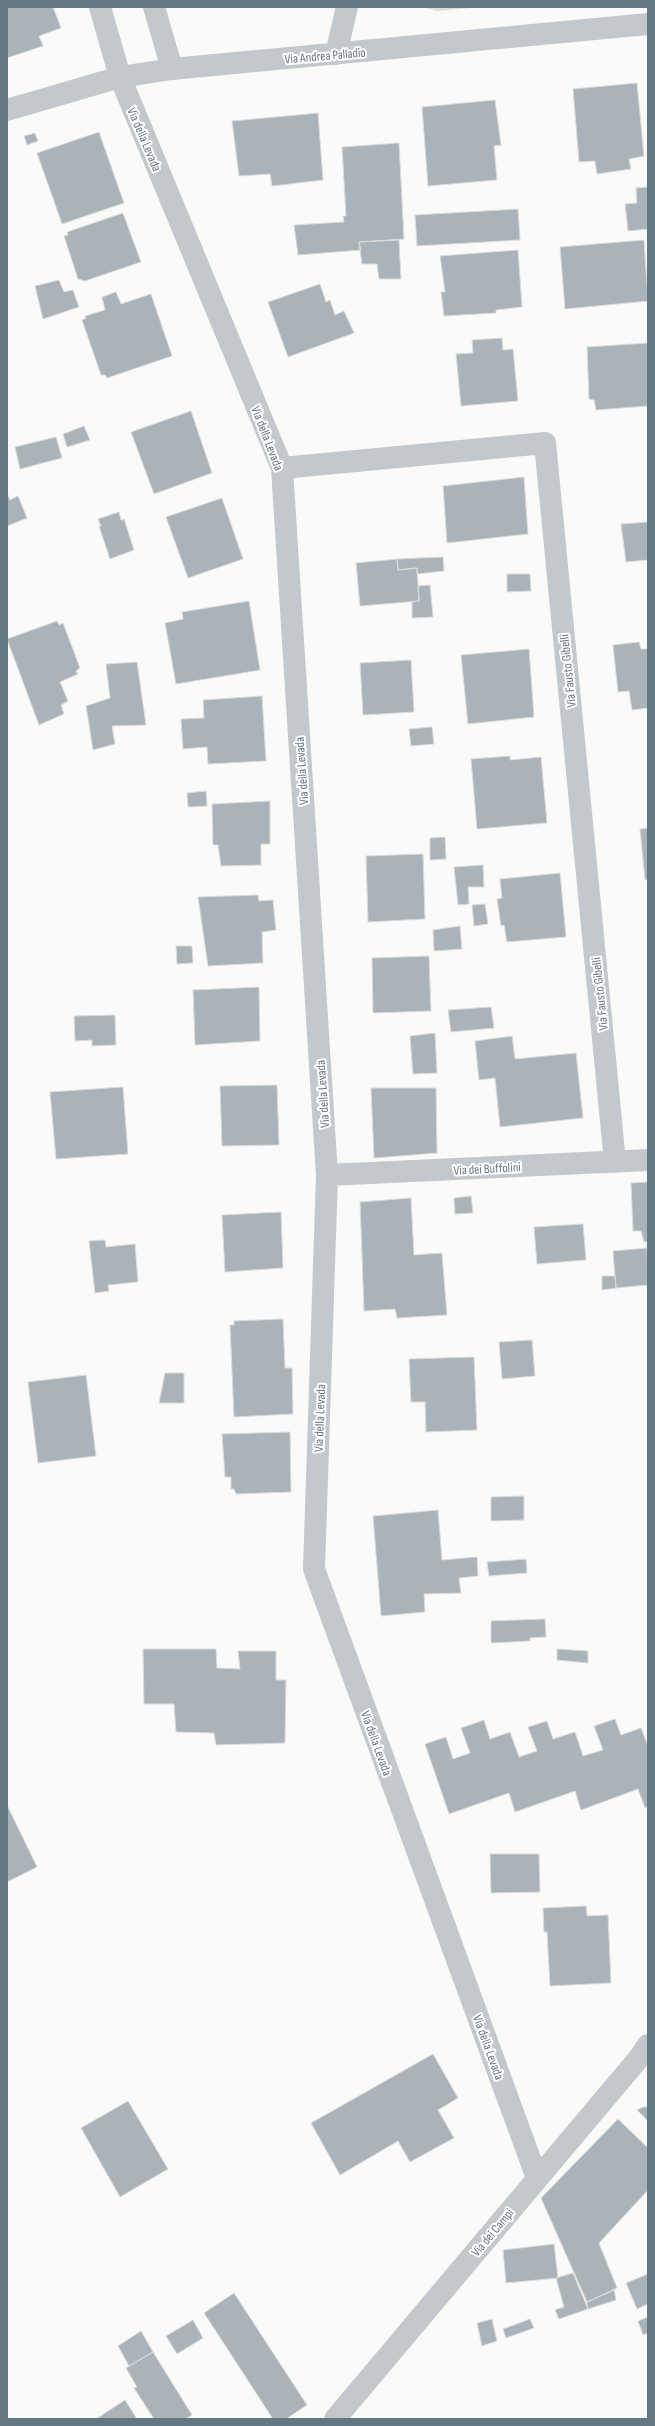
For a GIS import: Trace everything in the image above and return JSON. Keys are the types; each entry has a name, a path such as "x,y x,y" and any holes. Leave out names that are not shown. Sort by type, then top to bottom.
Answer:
{"street":[{"name":"Via della Levada","path":"100,7 120,77 282,468 327,1175 314,1569 538,2178"},
{"path":"154,7 172,69"},
{"path":"336,54 347,7"},
{"name":"Via Andrea Palladio","path":"7,110 120,77 172,69 648,24"},
{"name":"Via Fausto Gibelli","path":"282,468 545,443 615,1162"},
{"name":"Via dei Buffolini","path":"327,1175 648,1160"},
{"name":"Via dei Campi","path":"335,2419 639,2058 648,2045"}],"shaded area":[{"path":"424,7 482,7 436,11"}],"building":[{"path":"7,7 53,7 61,28 39,36 43,46 7,58"},
{"path":"637,83 644,156 629,159 631,169 597,174 595,161 579,162 573,89"},
{"path":"495,100 501,145 494,146 497,180 428,186 422,107"},
{"path":"318,113 323,180 272,186 270,174 239,176 232,121"},
{"path":"99,132 124,203 62,224 37,153"},
{"path":"35,133 38,141 27,145 24,136"},
{"path":"399,143 404,239 359,242 361,250 298,255 294,225 344,222 343,216 346,216 342,147"},
{"path":"648,187 648,229 628,231 625,204 637,203 636,188"},
{"path":"518,209 520,240 417,246 415,215"},
{"path":"123,213 141,262 85,281 78,279 64,236 68,235 67,232"},
{"path":"399,240 401,279 379,279 377,264 362,264 359,242"},
{"path":"644,240 648,301 565,309 560,247"},
{"path":"518,250 522,307 496,310 496,313 444,316 441,292 445,292 440,256"},
{"path":"59,280 64,292 73,290 79,307 43,319 35,286"},
{"path":"320,284 326,302 330,300 335,315 344,311 354,333 288,357 268,302"},
{"path":"116,292 121,304 151,294 172,356 107,378 105,375 101,375 82,320 86,318 85,316 105,310 102,297"},
{"path":"502,338 503,350 513,349 518,401 461,406 456,354 473,353 472,340"},
{"path":"648,343 648,406 596,410 594,400 589,399 587,347"},
{"path":"191,411 212,473 154,494 131,432"},
{"path":"84,426 90,440 67,447 63,434"},
{"path":"56,437 62,458 20,469 15,447"},
{"path":"524,477 528,534 447,543 443,486"},
{"path":"7,493 10,500 18,496 27,518 7,526"},
{"path":"222,498 243,559 188,578 166,517"},
{"path":"119,512 121,520 124,519 134,550 110,559 98,519"},
{"path":"648,522 648,560 626,562 621,524"},
{"path":"443,557 444,571 417,574 417,568 398,570 397,559"},
{"path":"397,559 398,570 417,568 419,601 360,606 356,563"},
{"path":"507,574 530,574 531,591 507,592"},
{"path":"430,585 433,617 412,618 412,602 419,601 418,586"},
{"path":"249,601 260,670 176,684 165,623 183,619 182,612"},
{"path":"57,621 59,625 63,623 80,668 76,671 78,674 60,682 68,701 61,705 64,714 39,725 7,639"},
{"path":"639,642 641,649 648,649 648,708 632,710 629,691 618,692 613,645"},
{"path":"529,649 534,717 468,724 461,655"},
{"path":"411,660 414,712 363,715 360,663"},
{"path":"137,662 146,725 112,726 115,744 93,750 86,706 110,698 106,664"},
{"path":"262,696 266,761 208,764 207,747 183,749 181,719 204,718 203,700"},
{"path":"432,727 434,744 411,746 409,729"},
{"path":"510,756 510,760 541,757 547,823 477,829 471,759"},
{"path":"206,791 207,806 188,807 187,793"},
{"path":"270,801 270,844 261,844 261,865 221,866 218,845 213,845 212,804"},
{"path":"648,828 648,880 645,880 640,829"},
{"path":"445,837 446,859 430,860 430,838"},
{"path":"423,854 425,919 368,922 366,856"},
{"path":"483,865 484,887 468,887 469,904 458,905 454,867"},
{"path":"560,873 566,937 507,942 504,925 501,926 497,899 502,898 500,879"},
{"path":"258,895 259,901 273,900 276,930 262,932 263,963 208,966 198,897"},
{"path":"485,904 488,924 474,926 472,905"},
{"path":"460,926 462,949 434,951 433,930"},
{"path":"176,946 192,946 193,963 177,964"},
{"path":"429,956 431,1011 373,1013 372,958"},
{"path":"259,987 260,1041 195,1045 193,990"},
{"path":"491,1007 494,1028 451,1032 448,1010"},
{"path":"115,1015 116,1045 92,1046 92,1040 75,1041 74,1016"},
{"path":"435,1033 437,1073 413,1074 410,1036"},
{"path":"512,1036 515,1059 576,1053 583,1118 500,1127 495,1078 479,1080 475,1041"},
{"path":"277,1085 279,1145 222,1146 220,1086"},
{"path":"123,1087 128,1154 56,1159 50,1092"},
{"path":"371,1088 436,1088 437,1153 374,1158"},
{"path":"648,1182 648,1242 644,1242 641,1231 633,1231 631,1183"},
{"path":"471,1196 473,1213 455,1214 454,1198"},
{"path":"411,1198 414,1255 442,1253 447,1315 397,1318 395,1309 364,1311 360,1202"},
{"path":"281,1212 283,1268 225,1272 222,1215"},
{"path":"583,1224 586,1260 537,1264 534,1227"},
{"path":"105,1240 106,1247 135,1244 138,1282 108,1285 109,1291 95,1293 89,1241"},
{"path":"647,1248 648,1285 616,1288 613,1251"},
{"path":"602,1276 615,1276 616,1288 602,1290"},
{"path":"283,1319 285,1368 292,1368 293,1414 234,1417 230,1325 234,1325 234,1321"},
{"path":"532,1340 535,1376 502,1379 499,1342"},
{"path":"474,1357 477,1430 426,1432 425,1402 411,1402 409,1359"},
{"path":"165,1373 184,1373 184,1403 159,1403"},
{"path":"86,1375 96,1456 38,1463 28,1382"},
{"path":"290,1432 291,1492 236,1494 234,1489 231,1489 231,1477 225,1477 222,1434"},
{"path":"524,1496 524,1520 491,1521 491,1497"},
{"path":"438,1510 442,1560 477,1557 478,1576 459,1578 461,1593 424,1594 425,1612 381,1616 373,1516"},
{"path":"526,1559 527,1573 489,1576 487,1562"},
{"path":"545,1619 546,1637 530,1638 530,1641 491,1643 491,1621"},
{"path":"143,1649 216,1649 217,1668 240,1669 238,1651 276,1651 276,1680 286,1680 285,1743 216,1745 214,1733 176,1732 174,1704 144,1704"},
{"path":"557,1649 588,1651 588,1663 557,1660"},
{"path":"615,1719 621,1735 641,1728 648,1746 648,1806 645,1808 638,1789 581,1810 575,1791 515,1812 509,1793 449,1814 425,1744 446,1737 453,1759 470,1753 461,1728 484,1720 490,1739 510,1732 519,1757 537,1751 528,1727 547,1721 553,1739 575,1732 583,1756 603,1750 594,1726"},
{"path":"7,1805 37,1867 7,1882"},
{"path":"490,1854 539,1854 540,1892 491,1893"},
{"path":"586,1906 587,1916 608,1915 611,1983 550,1986 547,1932 544,1932 543,1908"},
{"path":"433,2054 458,2098 438,2110 454,2138 410,2162 398,2141 340,2175 311,2123"},
{"path":"128,2101 168,2169 120,2197 81,2128"},
{"path":"643,2107 648,2107 648,2121 637,2110"},
{"path":"618,2119 648,2148 648,2190 599,2243 617,2288 587,2302 541,2198"},
{"path":"554,2244 558,2278 506,2283 503,2250"},
{"path":"573,2273 588,2309 559,2319 555,2310 564,2307 556,2278"},
{"path":"648,2274 648,2304 637,2309 626,2283"},
{"path":"614,2290 616,2300 588,2309 587,2302"},
{"path":"234,2293 307,2405 286,2419 273,2419 204,2313"},
{"path":"648,2317 648,2333 643,2335 638,2321"},
{"path":"492,2319 497,2341 482,2346 477,2323"},
{"path":"530,2319 534,2328 506,2338 503,2329"},
{"path":"193,2320 203,2338 177,2354 166,2336"},
{"path":"141,2331 153,2352 129,2366 118,2346"},
{"path":"153,2352 192,2415 185,2419 154,2419 134,2388 137,2387 126,2368"},
{"path":"125,2400 137,2419 96,2419"}]}
